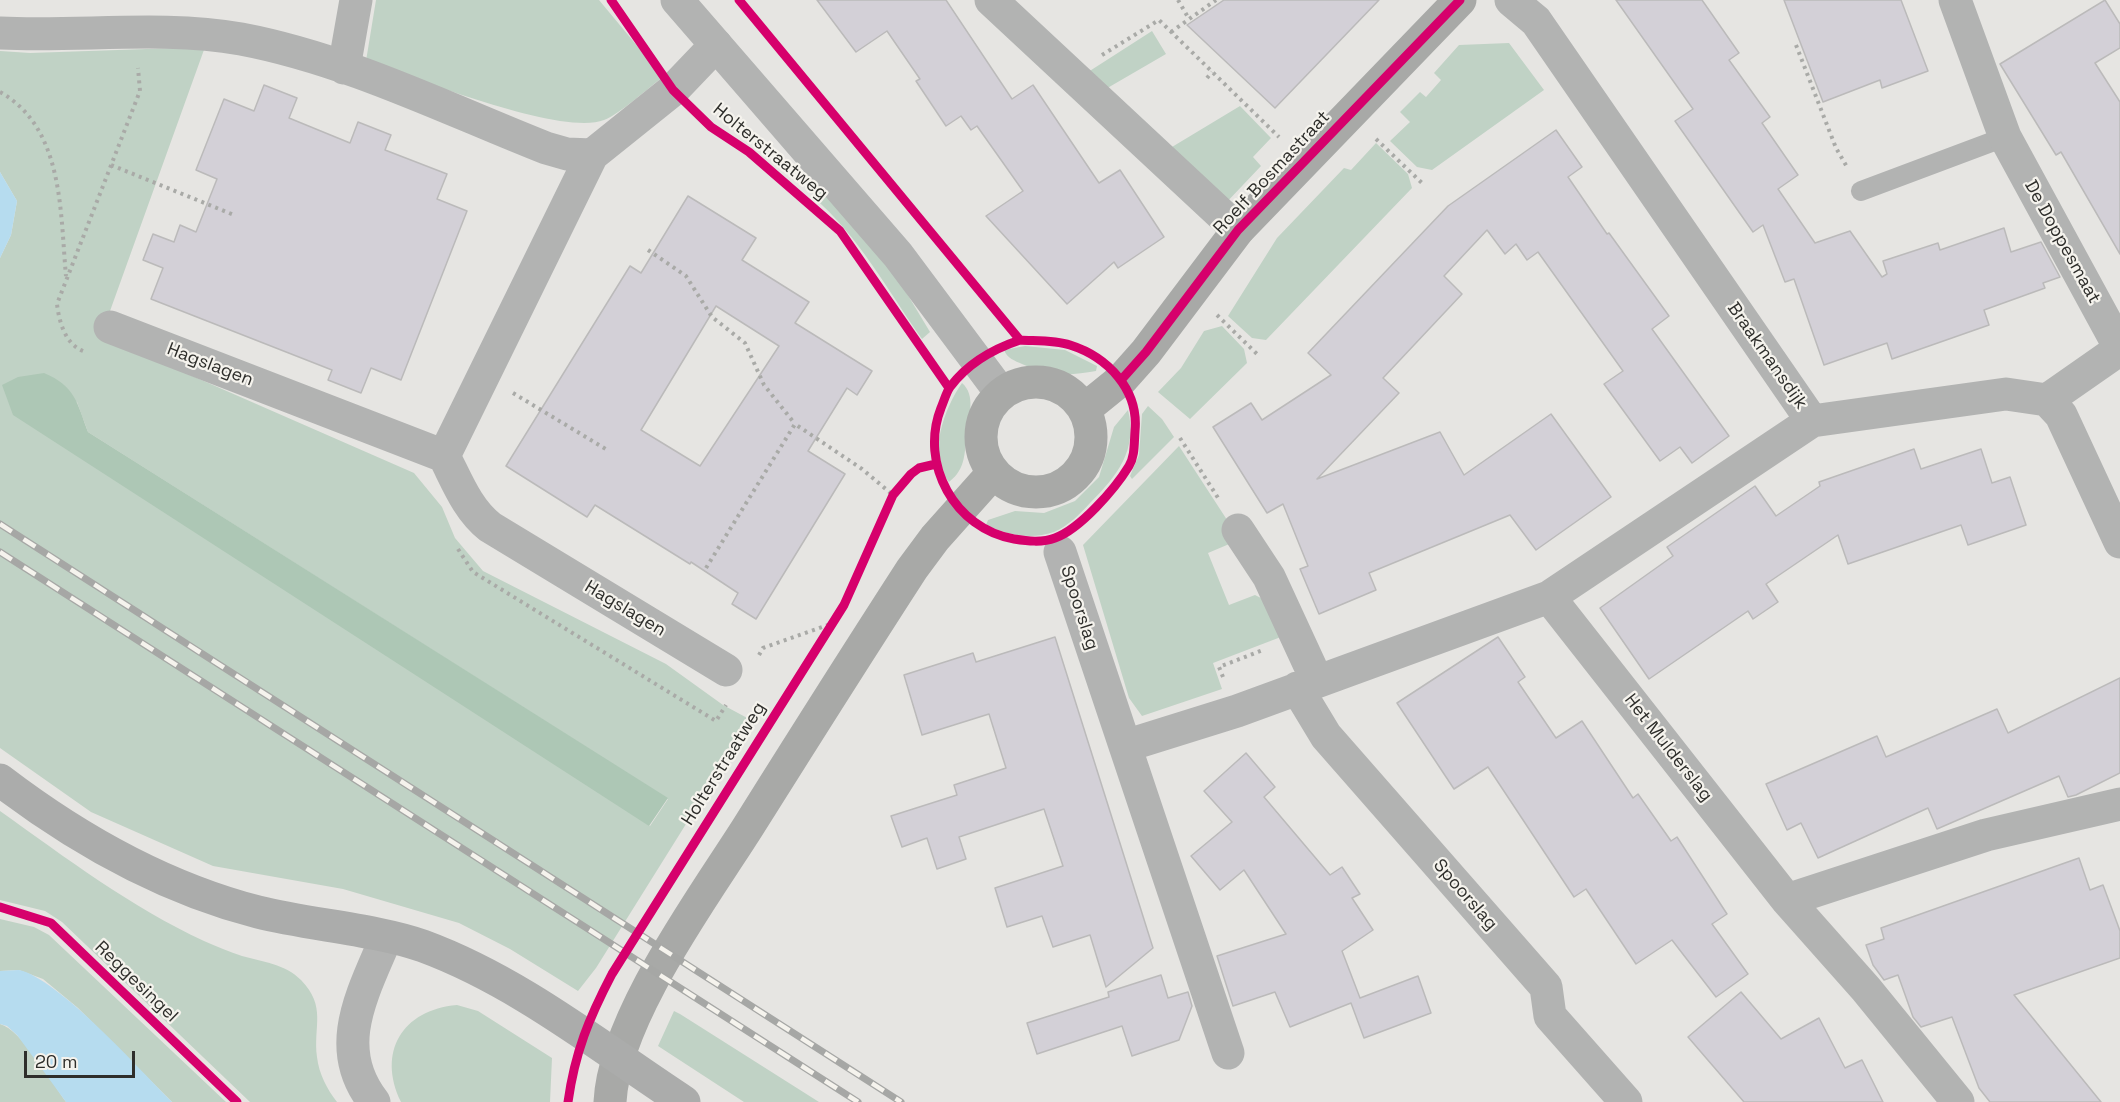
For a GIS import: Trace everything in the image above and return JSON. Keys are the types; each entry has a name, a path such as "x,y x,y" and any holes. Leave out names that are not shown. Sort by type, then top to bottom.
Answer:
{"main road":[{"name":"Roelf Bosmastraat","path":"1085,409 1122,379 1146,352 1238,230 1460,0"},
{"path":"1036,382 1053,384 1069,392 1085,409 1092,440 1088,458 1078,474 1064,486 1047,492 1028,493 1011,487 993,473 982,448 981,432 985,417 1001,393 1019,384 1036,382"},
{"path":"610,1102 618,1059 630,1026 683,930 912,569 935,538 993,473"},
{"path":"0,780 30,803 130,863 177,883 257,912 422,946 487,974 564,1021 684,1102"}],"street":[{"path":"344,68 356,0"},
{"name":"Holterstraatweg","path":"677,0 898,255 1001,393"},
{"name":"Roelf Bosmastraat","path":"991,0 1238,230"},
{"name":"Braakmansdijk","path":"1511,0 1536,21 1812,421 2006,394 2047,400"},
{"name":"De Doppesmaat","path":"1962,2 2005,137 2120,348 2047,400"},
{"path":"0,33 49,35 195,33 288,49 344,68 546,148 567,154 592,155"},
{"path":"444,456 592,155 673,90 716,45"},
{"name":"Hagslagen","path":"110,327 444,456 478,518 726,670"},
{"path":"2047,400 2061,415 2120,542"},
{"path":"1125,746 1237,711 1549,597 1812,421"},
{"name":"Spoorslag","path":"1238,530 1269,577 1298,636 1307,685 1326,736 1546,987 1550,1016 1626,1102"},
{"name":"Spoorslag","path":"1060,552 1228,1053"},
{"name":"Het Mulderslag","path":"1549,597 1787,900 1866,989 1958,1102"},
{"path":"1787,900 1986,836 2120,804"},
{"path":"374,1102 363,1088 352,1059 352,1036 359,1006 386,938"}],"lane":[{"path":"1861,191 2005,137"}],"path":[{"path":"1178,0 1190,19"},
{"path":"1171,32 1216,0"},
{"path":"1070,75 1159,20 1304,161"},
{"path":"1796,45 1836,148 1861,191"},
{"path":"1207,78 1212,72"},
{"path":"0,92 27,113 46,144 54,169 66,276"},
{"path":"1350,114 1423,184"},
{"path":"111,165 234,215"},
{"path":"648,250 686,276 711,317 745,342 764,385 795,424 862,469 894,496"},
{"path":"1192,291 1259,356"},
{"path":"484,375 609,452"},
{"path":"706,568 795,424"},
{"path":"1180,438 1238,530"},
{"path":"821,640 837,614"},
{"path":"726,670 744,676 763,648 831,624"},
{"path":"1237,711 1219,667 1298,636"}],"green space":[{"path":"376,0 599,0 663,77 626,107 604,120 584,123 523,113 487,103 366,61"},
{"path":"1152,31 1166,54 1104,90 1085,74"},
{"path":"1509,43 1544,90 1432,170 1417,167 1390,141 1410,122 1400,112 1420,92 1426,97 1441,80 1434,73 1459,45"},
{"path":"205,47 101,336 414,473 442,507 455,538 483,571 666,664 723,705 751,720 596,968 578,991 510,949 459,923 343,889 213,866 91,812 0,748 0,258 11,235 17,201 0,172 0,51 30,53","holes":["2,385 77,402 88,432 668,799 650,826"]},
{"path":"1240,106 1271,138 1253,157 1261,166 1224,205 1167,150"},
{"path":"1376,143 1408,174 1412,188 1266,340 1252,338 1228,316 1277,238 1344,168 1351,170"},
{"path":"820,189 882,252 930,332 922,339 859,246 813,197"},
{"path":"1222,326 1244,349 1247,363 1190,419 1158,392 1181,368 1204,331"},
{"path":"1025,346 1065,350 1097,366 1096,371 1068,374 1041,371 1014,360 1004,350"},
{"path":"44,373 69,389 88,432 668,798 649,826 13,415 2,385 18,377"},
{"path":"962,383 969,393 970,400 965,453 959,471 949,482 942,471 939,459 940,432 944,418"},
{"path":"1148,406 1162,419 1174,437 1132,479 1130,476 1139,455 1142,414"},
{"path":"1128,410 1130,438 1123,461 1109,483 1074,519 1054,532 1036,536 1011,534 986,525 988,520 1015,511 1044,513 1075,501 1099,477 1114,427"},
{"path":"1179,446 1231,526 1234,542 1208,553 1229,605 1255,595 1273,604 1286,635 1213,663 1222,689 1142,716 1129,698 1083,545"},
{"path":"0,811 99,881 177,928 242,956 281,967 301,980 314,999 317,1017 317,1057 327,1087 337,1102 250,1102 62,922 45,911 0,900"},
{"path":"0,919 34,927 49,935 226,1102 172,1102 78,1008 43,979 19,970 0,971"},
{"path":"457,1005 478,1011 552,1058 550,1102 401,1102 394,1084 392,1066 399,1037 422,1015"},
{"path":"674,1011 819,1102 744,1102 658,1046"},
{"path":"0,1024 9,1028 27,1046 66,1102 0,1102"}],"water":[{"path":"0,172 17,201 11,235 0,258"},
{"path":"19,970 36,977 77,1007 172,1102 66,1102 17,1035 7,1026 0,1024 0,971"}],"building":[{"path":"817,0 946,0 1012,99 1033,85 1099,183 1120,170 1164,237 1118,268 1114,262 1067,304 986,216 1023,191 977,126 971,130 961,116 946,126 916,81 920,79 887,31 856,52"},
{"path":"1224,0 1379,0 1275,108 1187,25"},
{"path":"1616,0 1702,0 1739,53 1729,60 1770,117 1762,123 1798,175 1778,189 1815,243 1850,231 1882,277 1887,274 1883,261 1938,243 1940,250 2004,228 2011,252 2041,242 2060,277 2043,283 2045,288 1984,310 1989,325 1892,359 1887,343 1824,365 1794,279 1785,282 1763,225 1753,232 1675,121 1693,109"},
{"path":"1784,0 1901,0 1928,71 1882,88 1880,80 1823,102"},
{"path":"2105,0 2120,24 2120,48 2095,63 2120,102 2120,254 2061,152 2056,155 2000,64"},
{"path":"264,85 297,98 289,118 350,143 358,122 391,135 385,150 447,174 437,199 467,211 401,380 371,368 361,393 328,380 332,370 151,299 163,268 143,260 153,234 174,242 180,225 196,232 217,179 196,170 224,99 254,111"},
{"path":"1556,130 1582,167 1568,177 1607,234 1609,233 1669,316 1652,329 1729,436 1692,463 1680,447 1660,461 1604,384 1623,371 1538,252 1527,260 1516,244 1505,254 1487,230 1444,276 1462,294 1383,378 1399,393 1317,479 1440,432 1464,475 1551,414 1611,497 1536,550 1510,515 1369,573 1376,590 1319,614 1300,569 1308,566 1283,504 1267,513 1213,427 1251,403 1262,420 1331,375 1308,353 1448,206"},
{"path":"688,196 756,238 742,260 809,302 795,323 872,371 857,395 847,388 808,451 845,474 756,619 732,604 738,593 691,562 690,564 595,505 587,517 506,466 630,266 641,273","holes":["716,306 779,346 700,466 641,430"]},
{"path":"1914,449 1921,469 1981,449 1992,483 2010,477 2026,525 1968,545 1961,525 1848,564 1838,535 1766,584 1778,602 1753,619 1748,611 1649,679 1600,608 1673,556 1667,547 1755,486 1776,516 1820,486 1819,482"},
{"path":"1055,637 1153,948 1106,987 1090,935 1053,947 1042,916 1007,927 995,888 1063,866 1044,809 959,837 966,859 937,869 927,838 902,847 891,816 957,795 954,785 1006,768 989,714 922,735 904,675 973,653 976,662"},
{"path":"1498,637 1525,677 1518,682 1556,738 1582,721 1633,798 1638,794 1671,841 1677,837 1727,914 1712,924 1748,974 1716,997 1672,940 1636,964 1586,889 1574,897 1488,767 1454,789 1397,703"},
{"path":"2120,678 2120,773 2076,795 2068,797 2059,776 1937,829 1928,808 1818,858 1801,823 1787,830 1766,784 1877,736 1886,757 1997,709 2008,733"},
{"path":"1246,753 1275,787 1264,797 1330,875 1342,867 1360,894 1352,898 1373,930 1342,951 1360,998 1418,976 1431,1013 1364,1038 1351,1003 1290,1027 1275,992 1233,1006 1217,956 1286,934 1244,870 1220,890 1191,856 1232,822 1204,791"},
{"path":"2079,858 2090,890 2103,885 2120,931 2120,958 2014,995 2101,1102 1990,1102 1979,1088 1952,1017 1921,1027 1913,1017 1898,975 1884,980 1873,965 1866,945 1884,939 1881,928"},
{"path":"1161,975 1168,998 1188,992 1192,1006 1179,1040 1132,1056 1122,1026 1037,1054 1027,1023 1109,997 1108,992"},
{"path":"1741,992 1781,1039 1819,1018 1845,1068 1862,1060 1883,1102 1744,1102 1688,1037"}],"railway":[{"path":"0,524 901,1102"},
{"path":"0,552 858,1102"}],"cycle path":[{"path":"611,0 673,90 711,127 749,152 840,231 949,388"},
{"path":"739,0 1020,340"},
{"path":"1122,379 1146,352 1238,230 1460,0"},
{"path":"1020,340 1064,343 1084,350 1097,358 1118,377 1126,389 1135,416 1133,454 1123,475 1086,517 1065,533 1045,541 1014,539 993,533 975,522 959,508 947,491 939,471 935,451 935,429 950,387 957,378 982,358 1020,340"},
{"path":"568,1102 584,1036 612,974 844,605 893,495 919,468 936,464"},
{"name":"Reggesingel","path":"0,907 51,923 237,1102"}]}
